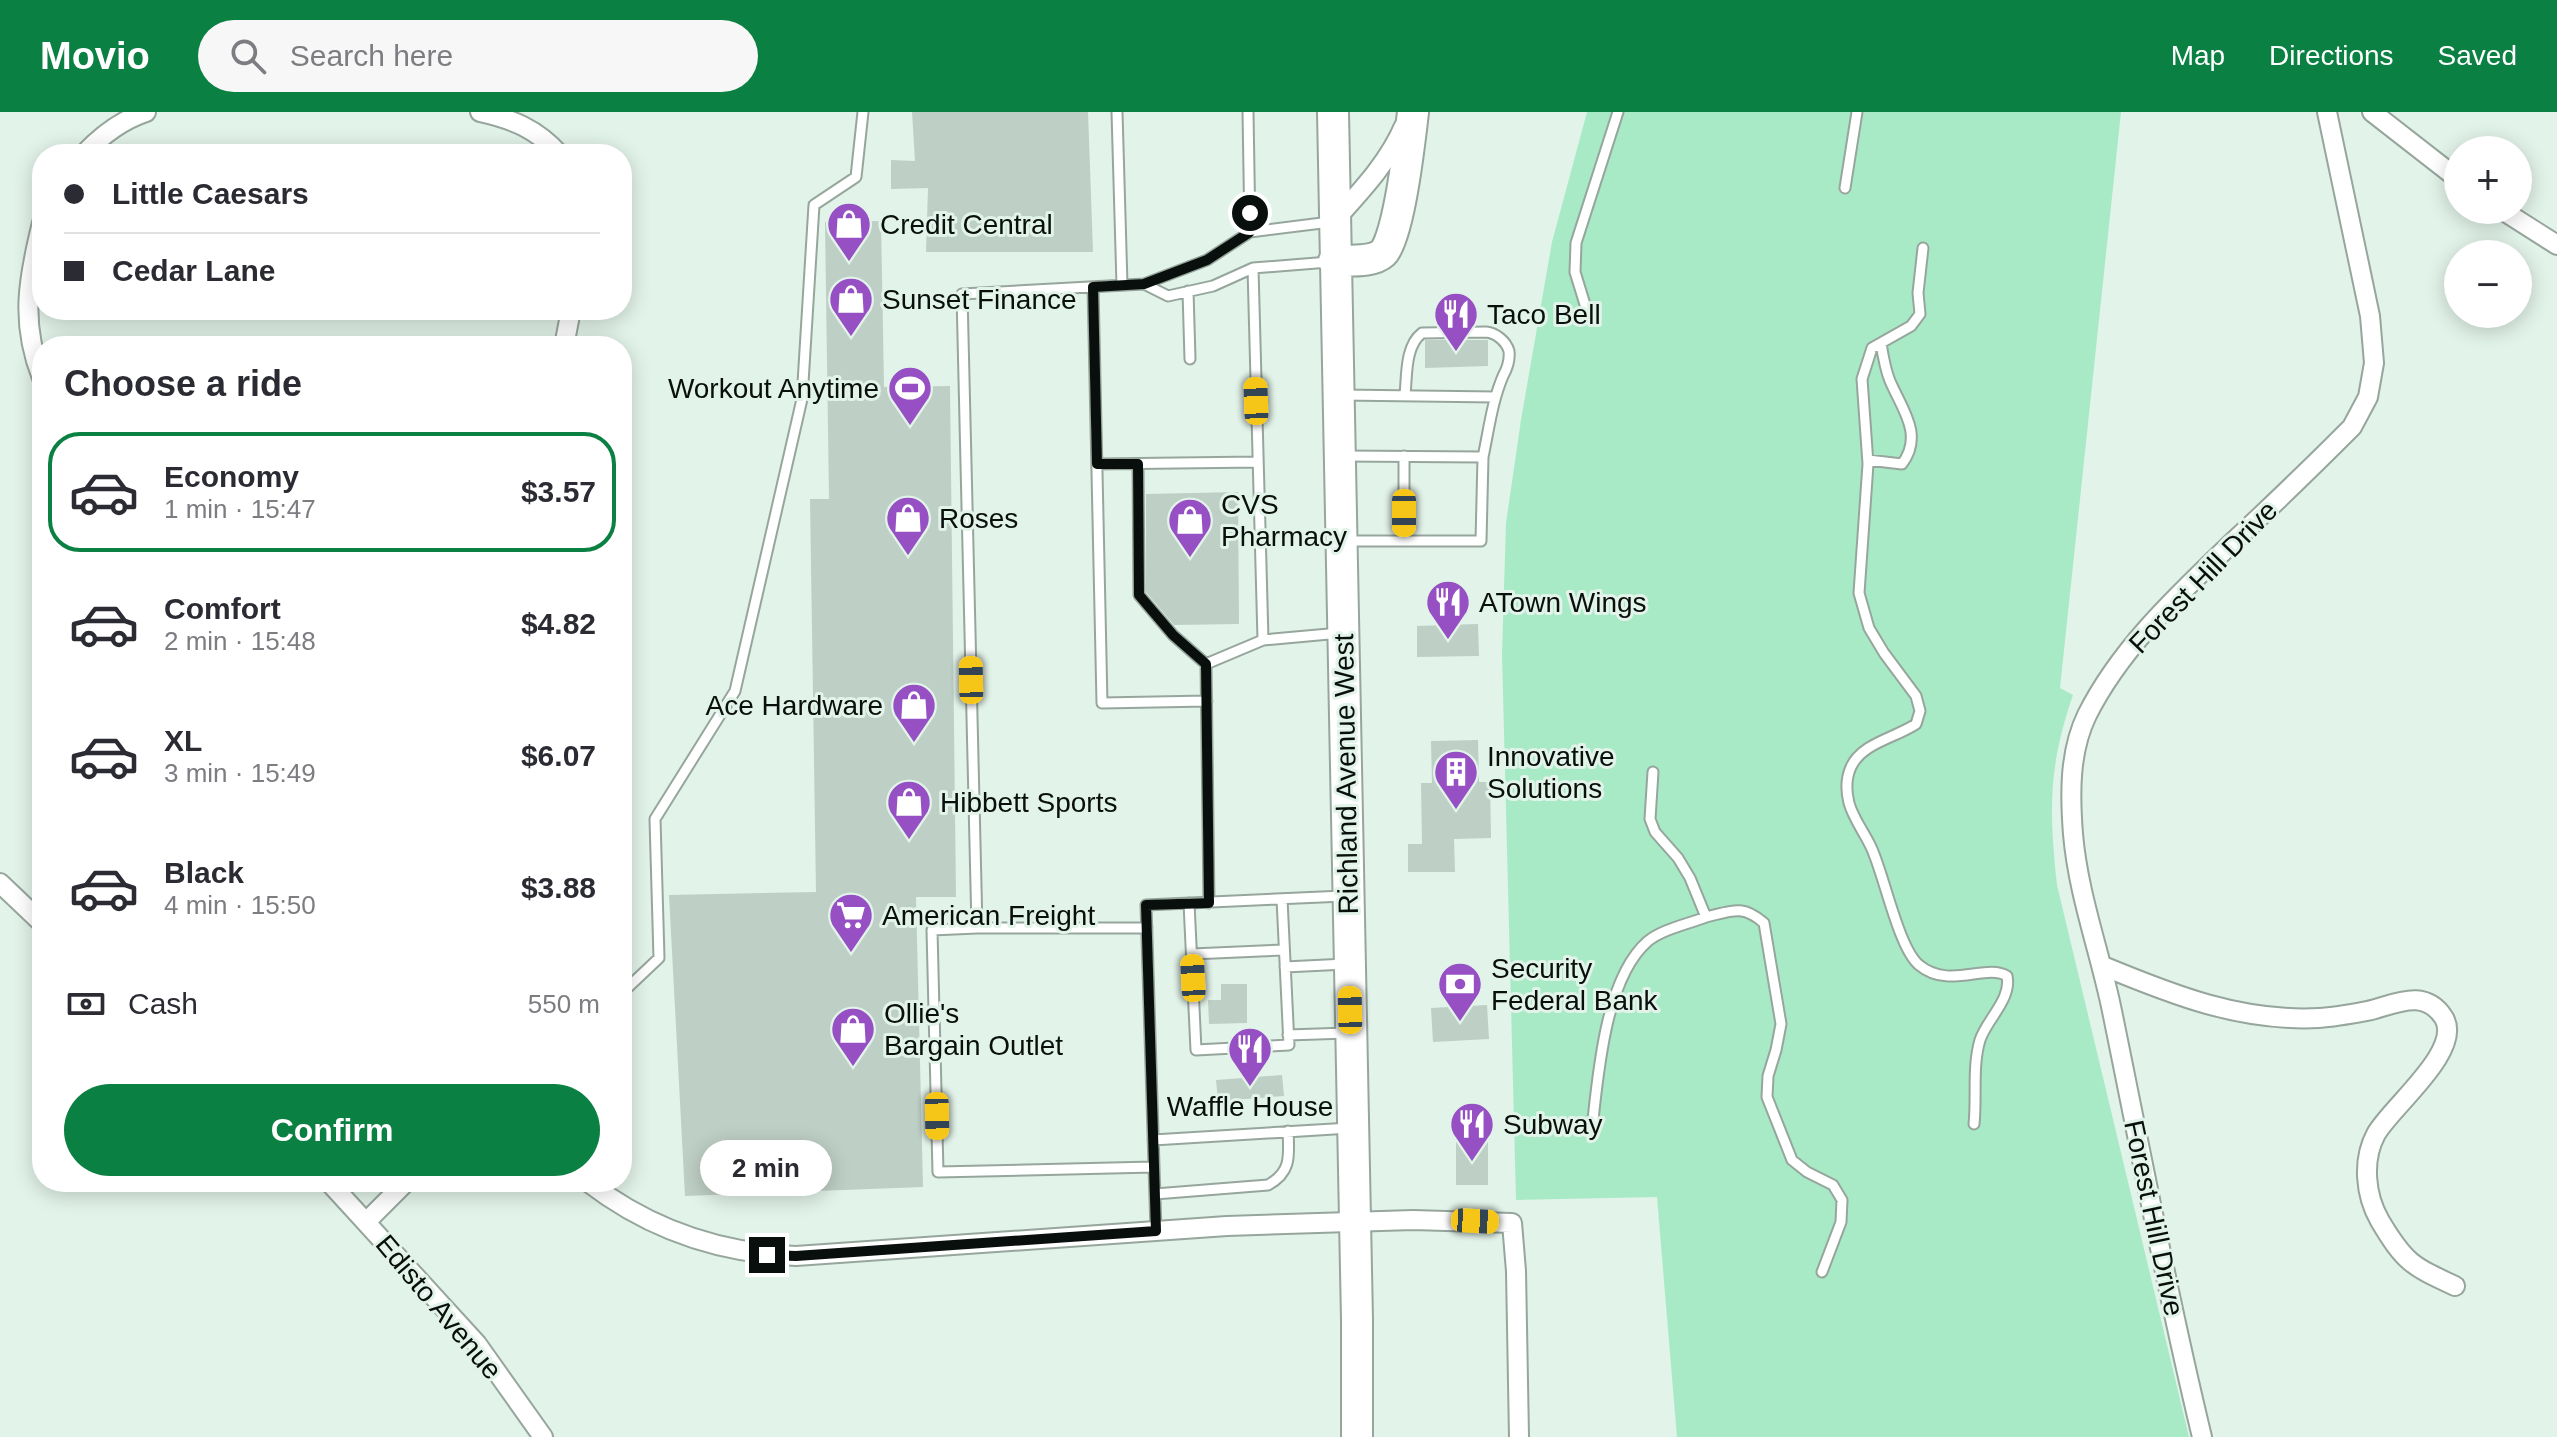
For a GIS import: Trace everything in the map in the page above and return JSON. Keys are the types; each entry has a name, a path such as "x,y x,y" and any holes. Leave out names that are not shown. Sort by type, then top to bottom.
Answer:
{"main road":[{"name":"Richland Avenue West","path":"1333,112 1357,1437"},
{"path":"1334,261 1375,259 1388,247 1402,196 1411,112"}],"street":[{"path":"95,144 122,123 146,112"},
{"path":"480,112 522,124 548,144"},
{"path":"1333,222 1387,158 1411,112"},
{"name":"Forest Hill Drive","path":"2202,1437 2103,966 2083,896 2073,835 2071,775 2086,716 2125,655 2175,598 2352,427 2368,397 2374,363 2370,316 2327,112"},
{"path":"2372,112 2444,168"},
{"path":"2524,224 2557,245"},
{"path":"32,268 27,317 32,349"},
{"path":"0,883 32,913"},
{"path":"2103,966 2160,989 2236,1013 2292,1019 2329,1017 2413,1000 2434,1009 2444,1019 2446,1042 2436,1060 2377,1133 2369,1153 2366,1173 2374,1211 2396,1248 2414,1267 2455,1286"},
{"name":"Edisto Avenue","path":"339,1192 477,1344 543,1437"},
{"path":"367,1221 396,1192"},
{"path":"601,1192 623,1208 676,1234 738,1251 796,1256 1227,1226 1413,1220 1512,1223 1516,1271 1519,1437"}],"lane":[{"path":"632,984 659,958 655,819 735,691 802,399 814,205 856,177 863,112"},
{"path":"1117,112 1122,285"},
{"path":"1248,112 1250,232"},
{"path":"1587,311 1575,272 1576,243 1618,112"},
{"path":"1845,188 1857,112"},
{"path":"977,928 962,294 1144,284 1207,260 1250,232 1333,222"},
{"path":"1923,248 1918,293 1920,314 1911,326 1872,348 1862,379 1868,460 1859,593 1869,628 1916,696 1920,711 1916,724 1862,753 1853,763 1848,775 1847,793 1850,807 1873,850 1908,949 1919,965 1946,976 1979,975 1993,971 2007,976 2007,991 1981,1040 1977,1054 1974,1124"},
{"path":"1144,284 1168,296 1213,286 1253,268 1334,261"},
{"path":"1253,268 1263,640"},
{"path":"1093,287 1102,703 1207,701"},
{"path":"1188,291 1190,359"},
{"path":"1341,541 1481,541 1483,457 1495,397 1508,366 1509,351 1493,332 1428,332 1414,339 1405,395"},
{"path":"1868,460 1902,464 1911,451 1911,428 1890,380 1881,343"},
{"path":"1338,395 1495,397"},
{"path":"1339,456 1483,457"},
{"path":"1404,456 1404,541"},
{"path":"1097,464 1258,462"},
{"path":"1138,464 1139,595 1173,635 1206,664 1209,903"},
{"path":"1206,664 1263,640 1344,633"},
{"path":"1653,772 1650,819 1655,832 1678,858 1690,878 1706,917"},
{"path":"1156,1231 1146,905 1347,896"},
{"path":"1189,903 1196,1050 1289,1045 1282,899"},
{"path":"1592,1129 1603,1042 1621,977 1634,955 1651,939 1706,917 1740,909 1754,914 1764,923 1781,1024 1768,1076 1767,1097 1792,1160 1807,1172 1833,1185 1842,1200 1841,1222 1822,1272"},
{"path":"1147,928 932,930 938,1172 1154,1167"},
{"path":"1192,954 1284,950"},
{"path":"1285,967 1349,964"},
{"path":"1288,1035 1351,1033"},
{"path":"1153,1140 1353,1128"},
{"path":"1155,1194 1268,1185 1279,1179 1285,1170 1289,1154 1288,1131"}],"green space":[{"path":"1587,112 2121,112 2060,688 2073,695 2055,767 2053,834 2057,885 2189,1437 1677,1437 1657,1197 1516,1200 1502,654 1506,523 1552,242"}],"building":[{"path":"912,112 1088,112 1093,252 926,252 928,188 891,189 891,160 915,161"},
{"path":"881,221 884,387 950,386 956,897 916,897 923,1187 685,1196 669,895 816,892 810,499 829,499 825,222"},
{"name":"Taco Bell","path":"1425,340 1488,340 1488,366 1425,368"},
{"name":"CVS Pharmacy","path":"1238,492 1239,624 1174,625 1146,592 1146,494"},
{"name":"ATown Wings","path":"1478,624 1479,656 1417,657 1417,626"},
{"name":"Innovative Solutions","path":"1478,740 1479,782 1490,782 1491,838 1454,839 1455,872 1408,872 1408,844 1422,844 1421,783 1432,783 1431,741"},
{"path":"1221,984 1247,984 1247,1023 1209,1024 1208,1000 1221,1000"},
{"name":"Security Federal Bank","path":"1487,1005 1489,1039 1433,1042 1431,1008"},
{"name":"Waffle House","path":"1282,1075 1284,1096 1218,1101 1216,1080"},
{"name":"Subway","path":"1488,1141 1488,1185 1456,1185 1456,1142"}],"place":[{"name":"Credit Central","path":"849,263"},
{"name":"Sunset Finance","path":"851,338"},
{"name":"Taco Bell","path":"1456,353"},
{"name":"Workout Anytime","path":"910,427"},
{"name":"Roses","path":"908,557"},
{"name":"CVS Pharmacy","path":"1190,559"},
{"name":"ATown Wings","path":"1448,641"},
{"name":"Ace Hardware","path":"914,744"},
{"name":"Innovative Solutions","path":"1456,811"},
{"name":"Hibbett Sports","path":"909,841"},
{"name":"American Freight","path":"851,954"},
{"name":"Security Federal Bank","path":"1460,1023"},
{"name":"Ollie's Bargain Outlet","path":"853,1068"},
{"name":"Waffle House","path":"1250,1088"},
{"name":"Subway","path":"1472,1163"}],"route":[{"path":"767,1255 796,1256 1156,1231 1146,905 1209,903 1206,664 1173,635 1139,595 1138,464 1097,464 1093,287 1144,284 1207,260 1250,232 1250,213"}]}
